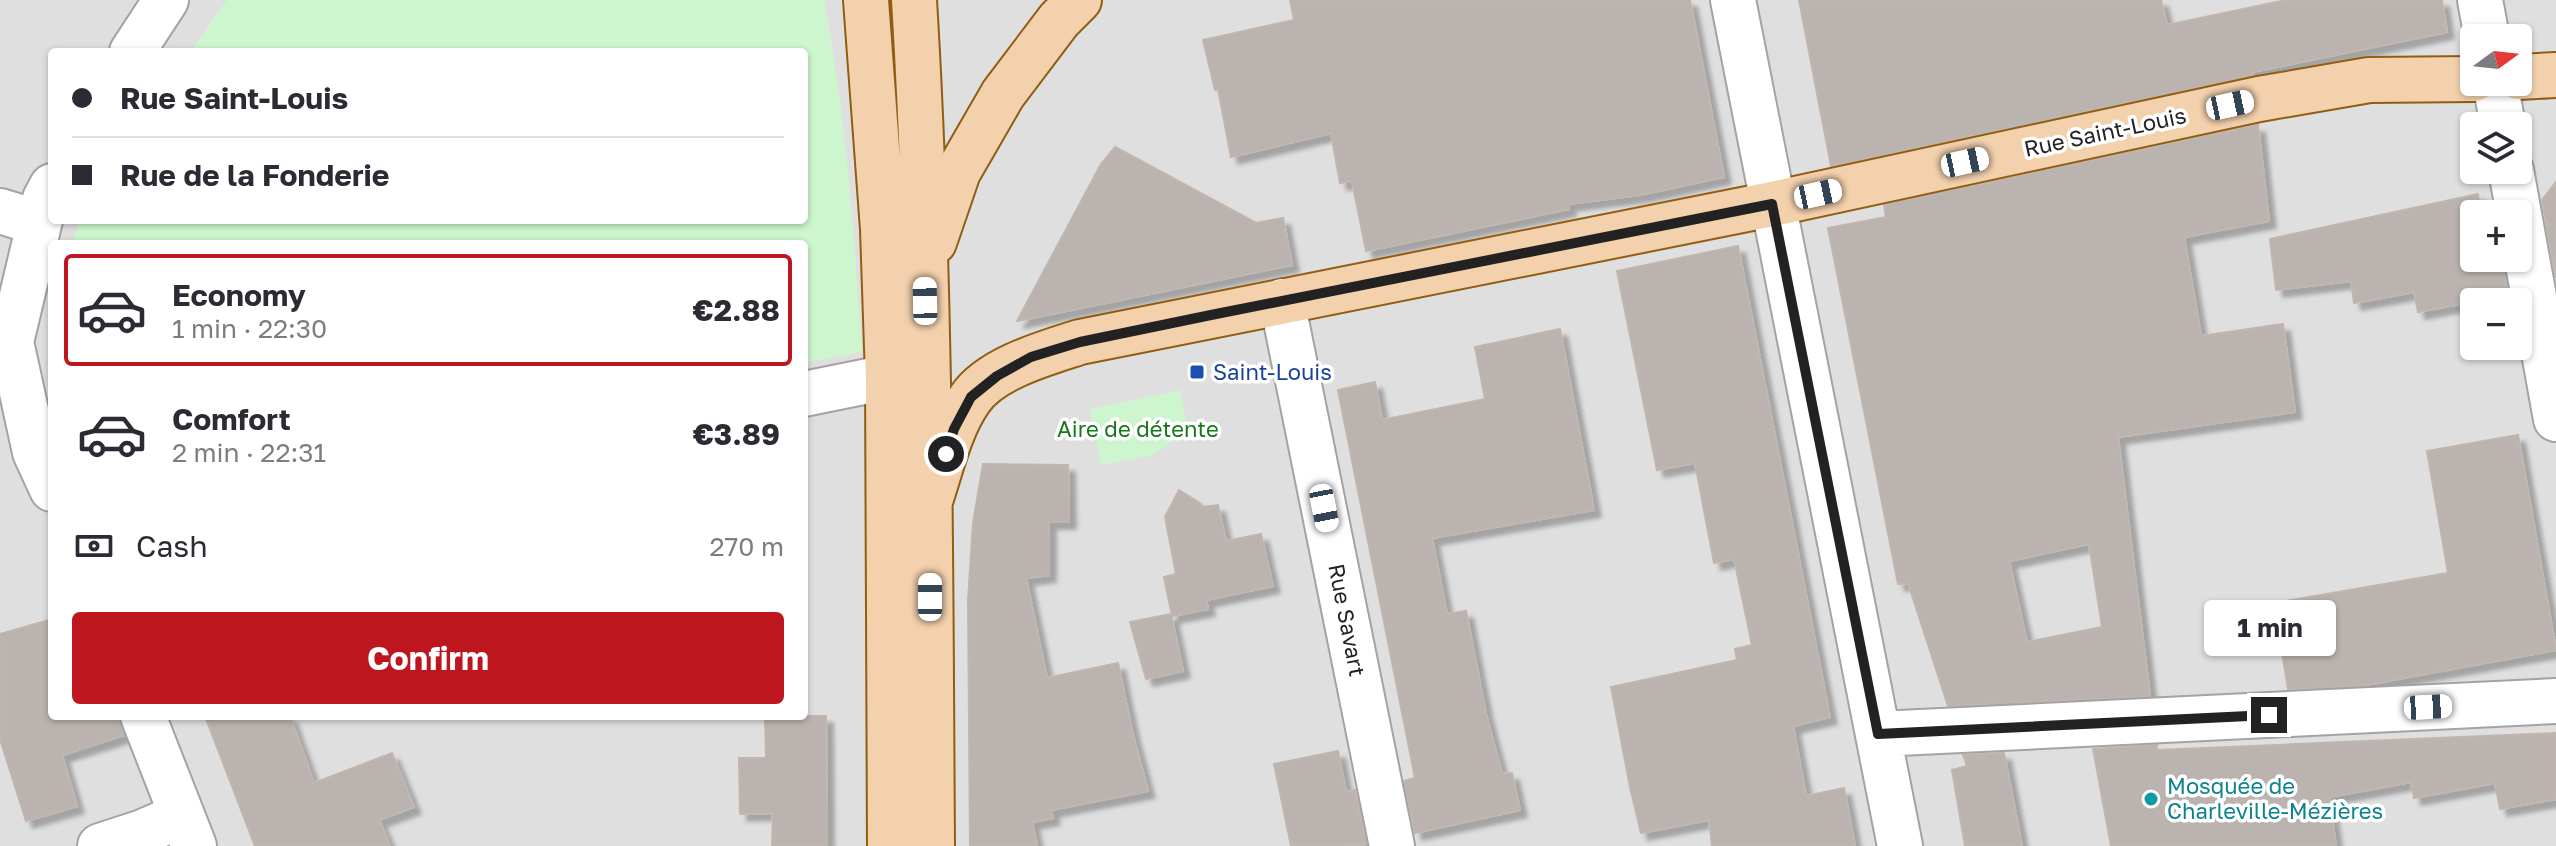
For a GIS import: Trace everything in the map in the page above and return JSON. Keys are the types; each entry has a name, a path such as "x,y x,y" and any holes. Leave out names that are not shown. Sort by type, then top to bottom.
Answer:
{"main road":[{"path":"866,0 883,229 888,377 890,846"},
{"path":"914,0 921,118 932,846"},
{"path":"888,377 958,172 1003,94 1059,20 1079,0"},
{"path":"2532,76 2556,75"},
{"name":"Rue Saint-Louis","path":"929,504 954,429 971,397 997,376 1031,357 1080,342 1772,204 2259,99 2369,80 2460,79"}],"street":[{"path":"135,48 166,0"},
{"path":"1733,0 1900,846"},
{"path":"2480,0 2484,24"},
{"path":"2514,184 2556,419"},
{"path":"30,207 11,342 35,452 48,480"},
{"name":"Rue Savart","path":"1282,301 1392,846"},
{"path":"808,393 888,377"},
{"path":"1878,734 2556,701"},
{"path":"100,846 143,832 188,830 145,720"}],"shaded area":[{"path":"0,0 2556,0 2556,846 0,846"},
{"path":"1733,0 1781,0 1807,137 1755,113"}],"green space":[{"path":"227,0 824,0 844,131 862,352 808,362 808,240 74,240 78,224 808,224 808,48 193,48"},
{"name":"Aire de détente","path":"1180,390 1188,431 1151,456 1101,465 1090,409"}],"building":[{"path":"1290,0 1690,0 1724,177 1640,195 1568,204 1569,209 1366,251 1352,181 1340,183 1331,133 1231,157 1218,89 1215,90 1203,40 1294,20"},
{"path":"1799,0 2161,0 2167,25 2286,0 2442,0 2447,32 1831,166"},
{"path":"2258,125 2269,221 2184,237 2201,336 2283,324 2295,412 2118,437 2150,696 1948,706 1908,583 1898,584 1828,228 1886,217 1884,205","holes":["2089,544 2102,627 2027,642 2009,561"]},
{"path":"1115,147 1256,223 1283,218 1292,265 1017,321 1101,164"},
{"path":"2556,182 2556,278 2542,200"},
{"path":"2478,194 2479,200 2460,200 2460,272 2504,272 2507,288 2460,288 2460,304 2418,312 2414,292 2354,303 2351,281 2276,290 2270,239"},
{"path":"1738,246 1830,717 1793,726 1806,796 1844,788 1855,846 1712,846 1709,820 1641,833 1630,787 1611,687 1737,660 1735,649 1752,645 1734,559 1714,563 1695,463 1657,470 1617,271"},
{"path":"1560,329 1594,510 1432,538 1447,614 1466,611 1486,714 1502,774 1512,773 1520,810 1415,833 1404,781 1415,778 1338,390 1375,382 1382,420 1485,399 1475,347"},
{"path":"2518,435 2556,650 2360,686 2288,689 2274,603 2448,573 2427,451"},
{"path":"983,464 1068,465 1069,522 1049,522 1049,575 1026,578 1047,678 1118,663 1148,791 1051,810 1053,818 1032,822 1037,846 970,846 968,600 973,523"},
{"path":"1179,490 1202,507 1218,505 1226,541 1261,534 1273,586 1206,600 1208,609 1172,616 1164,577 1176,574 1165,517"},
{"path":"1171,614 1183,671 1146,679 1130,622"},
{"path":"48,620 48,720 120,720 124,735 62,755 77,806 26,821 0,739 0,634"},
{"path":"808,716 826,716 827,846 772,846 773,813 740,814 739,758 766,758 765,720 808,720"},
{"path":"207,720 291,720 314,783 392,753 414,807 379,820 390,846 255,846"},
{"path":"2556,733 2556,799 2500,809 2495,783 2414,798 2411,782 2329,797 2336,846 2111,846 2093,749 2157,745 2157,750"},
{"path":"1338,751 1346,792 1355,790 1366,844 1291,846 1274,764"},
{"path":"2004,753 2022,846 1965,846 1952,770 1967,766 1963,755"}],"place":[{"name":"Saint-Louis","path":"1197,372"},
{"name":"Mosquée de Charleville-Mézières","path":"2151,799"}],"route":[{"path":"946,454 954,429 971,397 997,376 1031,357 1080,342 1772,204 1878,734 2269,715"}]}
